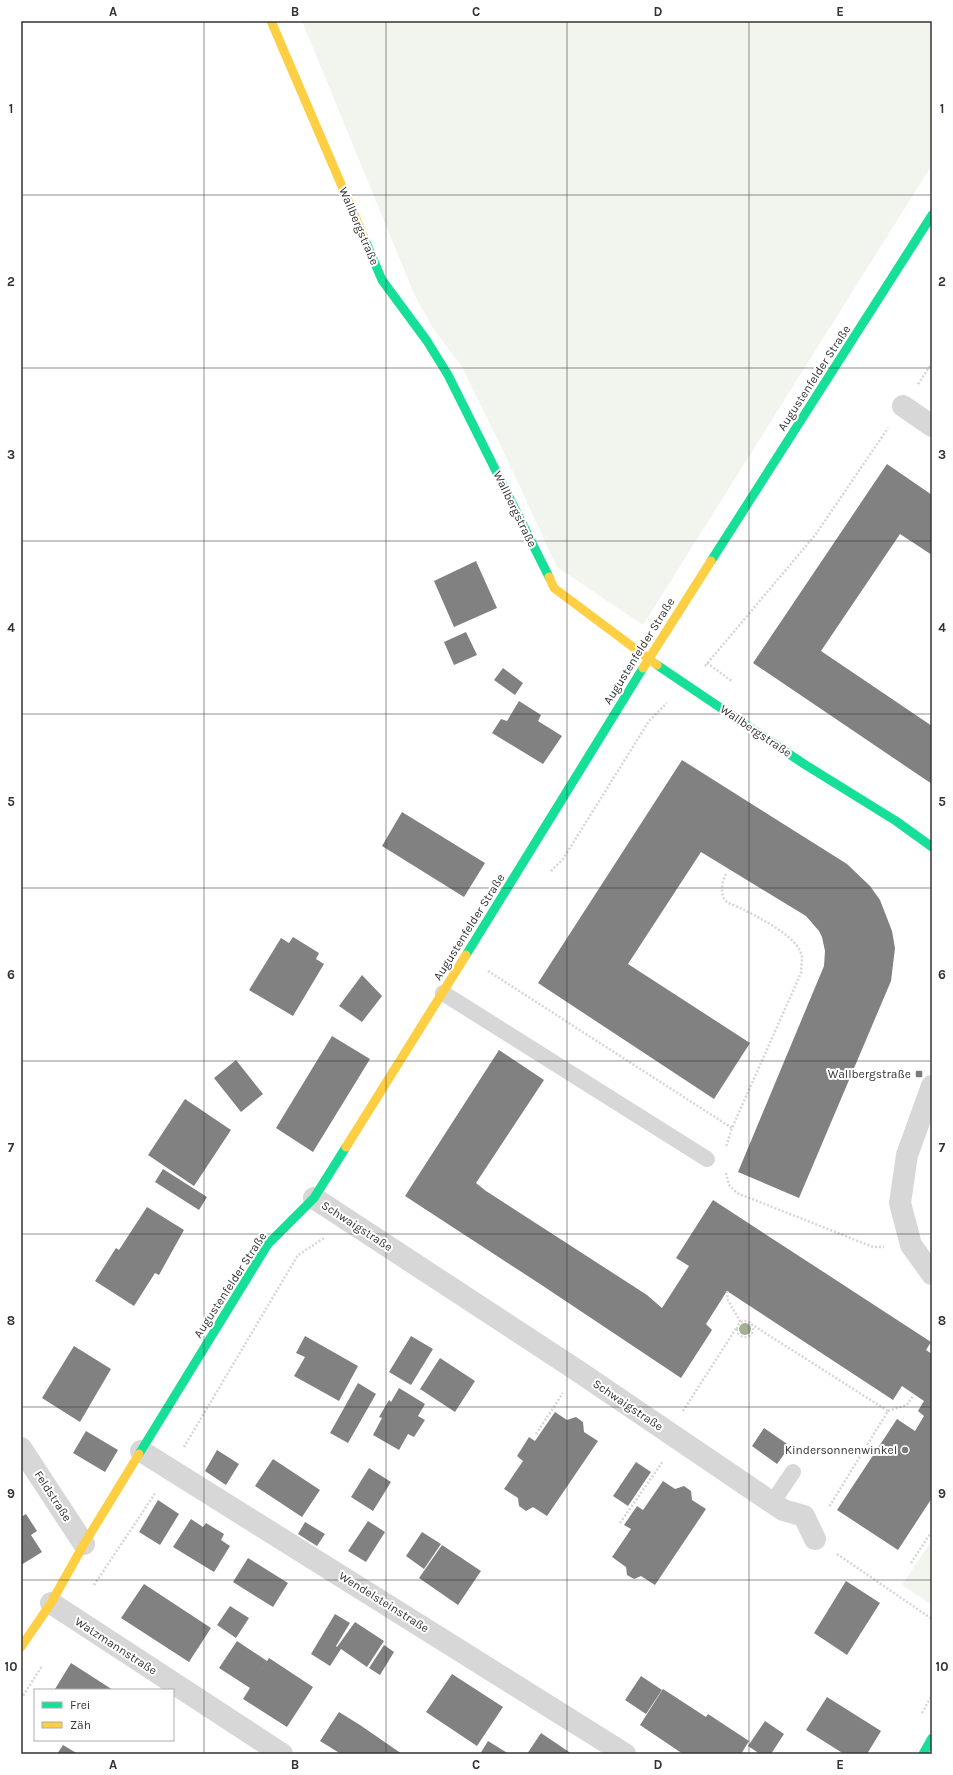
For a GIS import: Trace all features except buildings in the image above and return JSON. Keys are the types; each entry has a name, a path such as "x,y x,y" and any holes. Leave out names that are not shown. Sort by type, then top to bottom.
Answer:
{"street":[{"name":"Wallbergstraße","path":"271,21 382,280 427,341 448,375 554,588 648,659 804,764 896,820 932,847"},
{"name":"Augustenfelder Straße","path":"21,1647 51,1603 84,1544 268,1244 314,1198 443,993 648,659 932,215"},
{"path":"903,406 932,426"},
{"path":"930,1094 907,1155 900,1203 911,1245 932,1274"},
{"name":"Schwaigstraße","path":"314,1198 578,1371 772,1503 783,1510 804,1516 815,1539"},
{"name":"Feldstraße","path":"21,1448 84,1544"},
{"name":"Wendelsteinstraße","path":"141,1451 172,1468 625,1754"},
{"name":"Watzmannstraße","path":"51,1603 282,1754"},
{"path":"923,1754 932,1738"}],"lane":[{"path":"443,993 707,1159"},
{"path":"772,1503 793,1472"}],"path":[{"path":"686,685 722,647 816,534 932,362"},
{"path":"725,1150 732,1128 801,972 802,956 795,943 784,934 745,910 727,902 722,892 722,882 726,874"},
{"path":"488,972 732,1128"},
{"path":"725,1170 729,1185 737,1193 744,1196 873,1247 911,1245"},
{"path":"73,1617 172,1468 298,1255 330,1234 342,1216"},
{"path":"727,1291 728,1300 741,1323"},
{"path":"680,1416 738,1327 741,1323 746,1322 888,1411"},
{"path":"738,1327 737,1332 740,1336 747,1337 753,1331 751,1324"},
{"path":"536,1434 578,1371"},
{"path":"827,1510 888,1411 907,1404 914,1394"},
{"path":"620,1523 678,1439"},
{"path":"911,1563 932,1531"},
{"path":"815,1539 932,1619"}],"shaded area":[{"path":"302,21 932,21 932,165 643,625 557,567 501,446 462,367 433,328 415,296"},
{"path":"932,1540 932,1605 902,1585"}],"traffic: fast":[{"path":"711,561 932,215"},
{"path":"365,240 382,280 427,341 448,375 549,577"},
{"path":"657,665 804,764 896,821 932,847"},
{"path":"466,955 643,668"},
{"path":"139,1454 268,1244 314,1198 346,1147"},
{"path":"923,1754 932,1738"}],"traffic: slow":[{"path":"271,21 365,240"},
{"path":"643,668 711,561"},
{"path":"549,577 554,588 657,665"},
{"path":"346,1147 466,955"},
{"path":"21,1647 51,1603 84,1544 139,1454"}],"place":[{"name":"Wallbergstraße","path":"919,1074"},
{"name":"Kindersonnenwinkel","path":"905,1450"}]}
